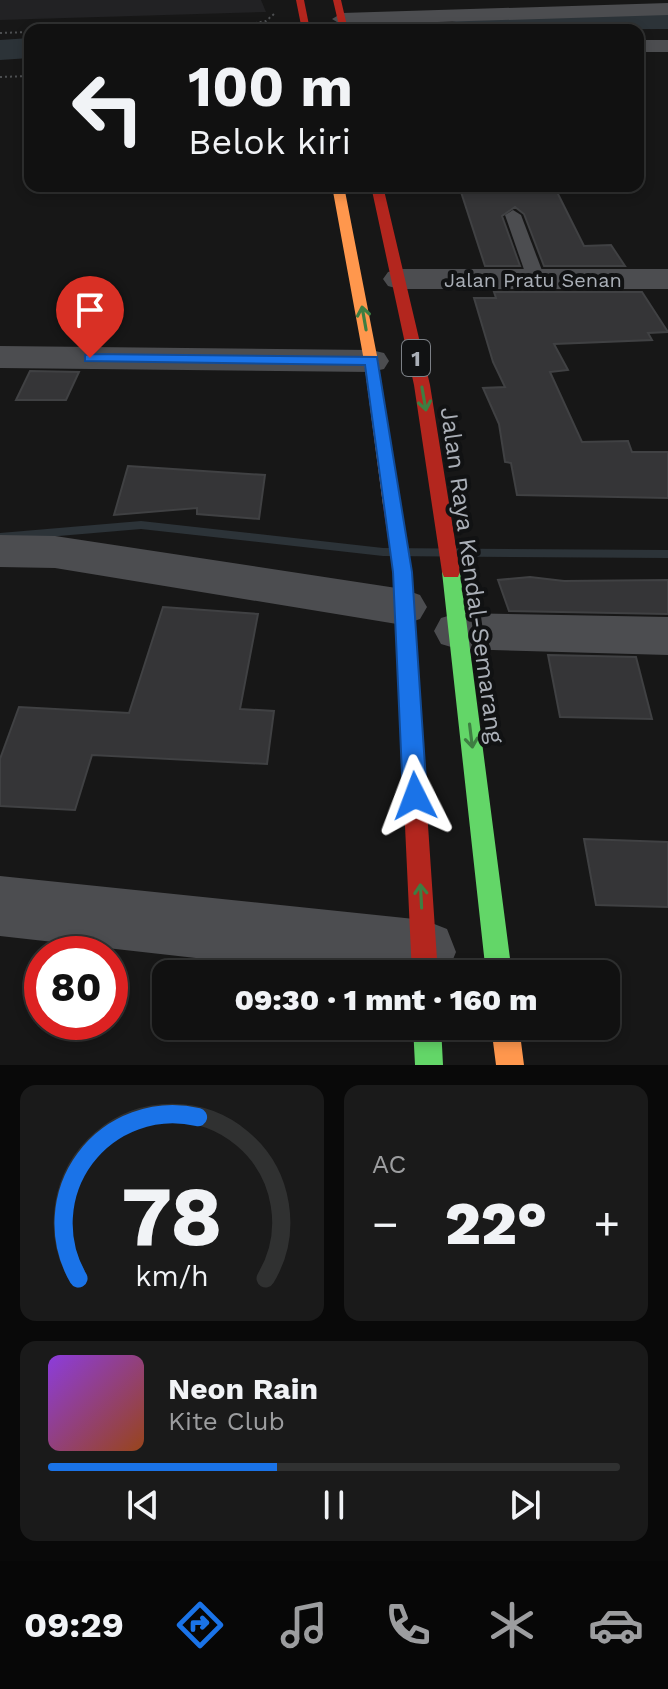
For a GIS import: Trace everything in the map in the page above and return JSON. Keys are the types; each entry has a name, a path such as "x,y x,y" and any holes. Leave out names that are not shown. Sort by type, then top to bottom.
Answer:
{"highway":[{"name":"1","path":"339,192 371,361 397,534 425,960"},
{"name":"Jalan Raya Kendal-Semarang","path":"378,192 422,385 446,531 497,960"},
{"path":"428,1040 429,1065"},
{"path":"507,1040 510,1065"}],"street":[{"path":"341,18 668,9"},
{"path":"644,46 668,46"},
{"name":"Jalan Pratu Senan","path":"399,279 668,279"},
{"path":"0,357 371,361"},
{"path":"0,551 55,552 403,590"},
{"path":"458,631 668,636"},
{"path":"0,906 403,960"}],"lane":[{"path":"513,215 537,281"}],"path":[{"path":"250,24 302,12"},
{"path":"0,33 24,32"},
{"path":"0,77 24,76"}],"shaded area":[{"path":"0,0 261,0 266,12 0,20"}],"building":[{"path":"461,192 557,192 584,246 611,245 625,266 544,266 524,214 515,207 502,216 520,266 485,266"},
{"path":"494,292 642,292 668,332 648,333 652,340 554,344 568,370 550,372 582,442 628,441 632,452 668,452 668,498 517,495 511,463 505,462 499,424 483,388 505,387 493,362 474,298 496,298"},
{"path":"30,371 79,372 66,400 16,400"},
{"path":"128,466 265,475 259,519 197,514 197,508 114,515"},
{"path":"530,577 564,581 668,580 668,614 509,611 498,580"},
{"path":"163,607 258,614 240,709 274,711 267,764 92,755 75,810 0,806 0,759 19,707 129,713"},
{"path":"548,655 636,657 652,719 560,717"},
{"path":"584,839 668,842 668,907 596,905"}],"waterway":[{"path":"573,24 668,19"},
{"path":"0,50 24,48"},
{"path":"0,537 141,525 383,552 668,554"}],"traffic: fast":[{"path":"451,572 497,960"},
{"path":"428,1040 429,1065"}],"traffic: slow":[{"path":"339,192 371,361 392,505"},
{"path":"507,1040 510,1065"}],"traffic: jam":[{"path":"300,0 305,24"},
{"path":"337,0 343,24"},
{"path":"378,192 422,385 451,572"},
{"path":"392,505 402,572 424,960"}],"route":[{"path":"90,358 371,361 402,572 415,796"}]}
